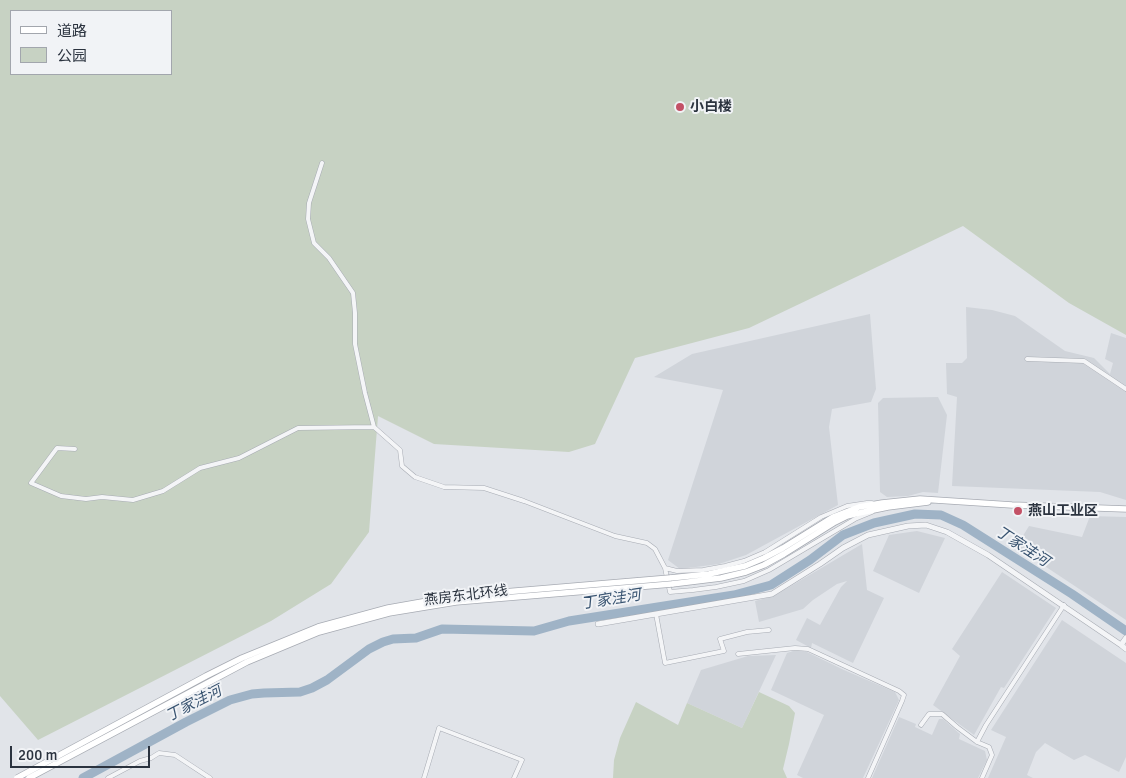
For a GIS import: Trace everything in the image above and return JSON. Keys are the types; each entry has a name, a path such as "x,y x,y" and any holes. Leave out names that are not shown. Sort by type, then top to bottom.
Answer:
{"main road":[{"name":"燕房东北环线","path":"29,778 240,666 319,632 389,614 456,602 671,581 709,574 745,566 764,558 833,517 859,508 920,499 1012,505 1126,509"},
{"name":"燕房东北环线","path":"17,778 206,676 242,658 318,627 388,608 456,596 671,581"}],"street":[{"path":"322,163 310,203 308,219 314,243 329,258 353,293 355,344 374,427 400,450 402,466 415,477 444,487 484,488 524,501 615,536 647,543 655,550 665,568 670,592 716,587 744,581 769,570 855,519 885,505"},
{"path":"1027,360 1084,361 1126,389"},
{"path":"76,449 57,448 31,483 61,496 86,500 102,497 133,500 163,491 200,468 238,458 298,428 374,427"},
{"path":"665,568 677,572 703,570 744,561 766,552 821,517 847,506 866,503 885,505"},
{"path":"598,624 772,594 868,535 908,526 926,525 947,532 988,555 1126,649"},
{"path":"977,742 986,725 1064,606"},
{"path":"656,614 665,663 724,651 720,639 746,632 769,630"},
{"path":"1121,644 1126,638"},
{"path":"738,654 795,648 808,649 904,695 868,778"},
{"path":"921,725 929,714 942,714 977,742 989,747 992,755 982,778"},
{"path":"424,778 440,728 522,760 514,778"},
{"path":"108,778 159,753 175,754 210,778"}],"shaded area":[{"path":"966,307 992,310 1015,316 1065,351 1094,358 1110,374 1113,363 1105,359 1111,333 1126,338 1126,500 1100,492 952,486 957,397 947,394 946,363 962,363 967,358"},
{"path":"870,314 876,389 871,402 832,409 829,427 838,505 746,555 719,564 680,569 668,560 723,390 654,377 692,354"},
{"path":"938,397 947,415 938,493 923,492 908,496 887,497 880,492 878,403 883,398"},
{"path":"1090,516 1126,517 1126,620 1016,547 1029,526 1082,537"},
{"path":"917,531 945,538 919,593 873,571 889,535"},
{"path":"862,544 867,590 884,598 853,663 812,643 811,648 796,640 807,618 820,625 841,587 847,581 837,584 803,609 759,622 755,601 774,596"},
{"path":"1002,572 1056,608 1004,688 1001,687 974,735 933,705 960,656 952,649"},
{"path":"1062,620 1126,663 1126,757 1119,772 1085,755 1074,760 1045,743 1036,752 1027,775 1033,778 988,778 1006,737 991,730"},
{"path":"796,650 807,652 895,692 899,700 863,778 803,778 797,775 824,715 771,690 787,653"},
{"path":"776,655 742,728 687,703 701,670 748,656"},
{"path":"899,717 916,724 915,727 932,735 939,719 943,719 960,734 959,739 985,751 987,760 978,778 872,778"}],"green space":[{"path":"0,0 1126,0 1126,335 1069,303 963,226 749,328 635,358 595,444 569,452 434,444 378,416 369,532 331,584 271,621 38,740 0,696"},
{"path":"759,692 789,706 795,713 783,769 787,778 613,778 614,760 620,738 636,702 678,725 687,703 742,728"}],"waterway":[{"name":"丁家洼河","path":"83,778 230,700 252,694 300,692 312,688 327,680 369,649 383,642 393,639 416,638 442,629 534,631 569,621 734,595 771,585 810,560 843,535 874,523 915,514 941,515 963,525 1072,594 1126,631"}],"place":[{"name":"小白楼","path":"680,107"},
{"name":"燕山工业区","path":"1018,511"}]}
